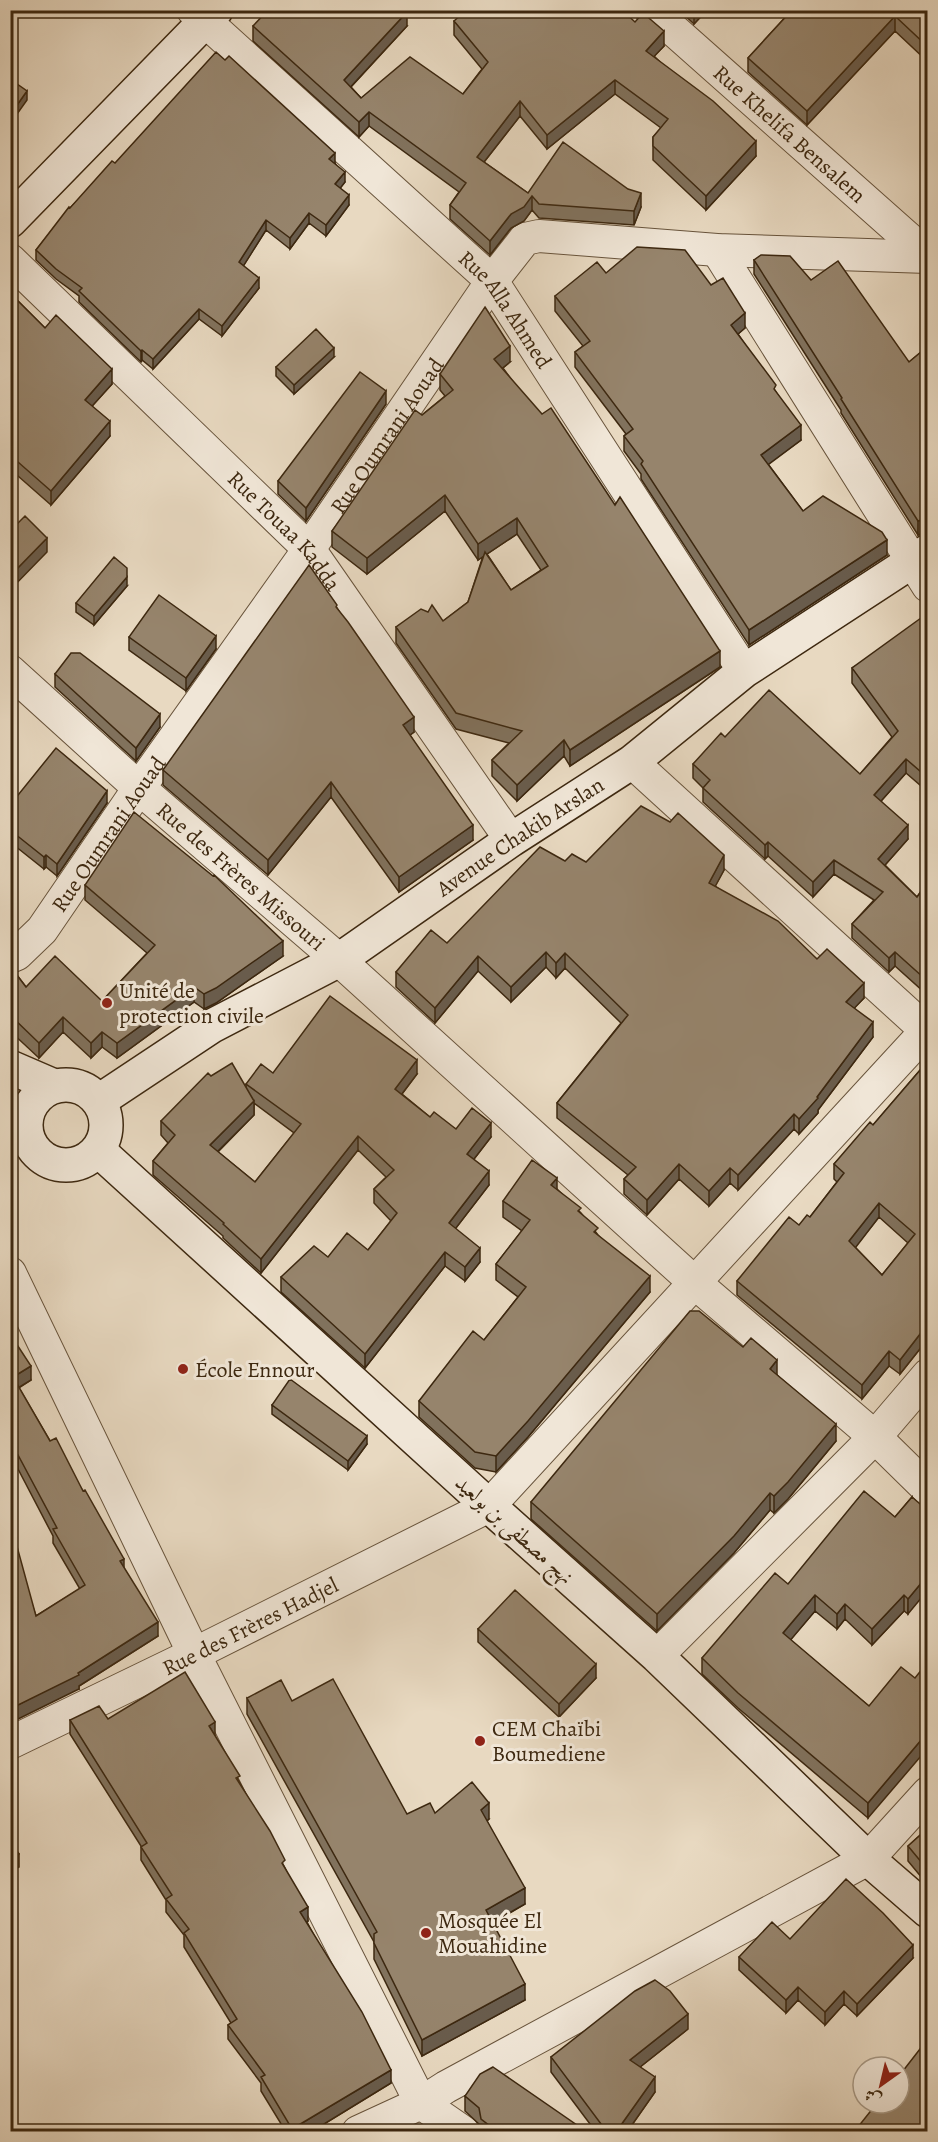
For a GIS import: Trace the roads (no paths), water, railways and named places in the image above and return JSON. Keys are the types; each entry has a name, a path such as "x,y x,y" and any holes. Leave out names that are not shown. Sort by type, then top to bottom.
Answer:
{"main road":[{"path":"10,221 205,14"},
{"name":"Avenue Chakib Arslan","path":"99,1101 212,1026 339,960 511,840 632,762 744,670 922,566"},
{"path":"10,1067 54,1086 75,1086 88,1091 99,1101 106,1116 107,1130 98,1150 88,1160 65,1166 20,1149 25,1127 19,1103 32,1103 41,1093 54,1086"},
{"name":"نهج مصطفى بن بولعيد","path":"98,1150 657,1656 868,1859 927,1911"}],"street":[{"name":"Rue Khelifa Bensalem","path":"651,10 927,257"},
{"name":"Rue Alla Ahmed","path":"205,14 492,281 744,670"},
{"path":"890,222 927,223"},
{"name":"Rue Oumrani Aouad","path":"10,957 17,954 42,930 139,788 309,549 492,281 525,239 539,236 717,250 927,257"},
{"path":"717,250 922,566"},
{"name":"Rue Touaa Kadda","path":"10,260 309,549 511,840"},
{"name":"Rue des Frères Missouri","path":"10,671 139,788 339,960 694,1282 875,1437 927,1489"},
{"path":"489,1506 927,1030 632,762"},
{"path":"10,1274 194,1654 421,2103 463,2132"},
{"path":"657,1656 875,1437 927,1374"},
{"name":"Rue des Frères Hadjel","path":"10,1743 194,1654 489,1506"},
{"path":"358,2132 421,2103 446,2087 868,1859 927,1793"}],"place":[{"name":"Unité de protection civile","path":"107,1003"},
{"name":"École Ennour","path":"183,1369"},
{"name":"CEM Chaïbi Boumediene","path":"480,1741"},
{"name":"Mosquée El Mouahidine","path":"426,1933"}]}
